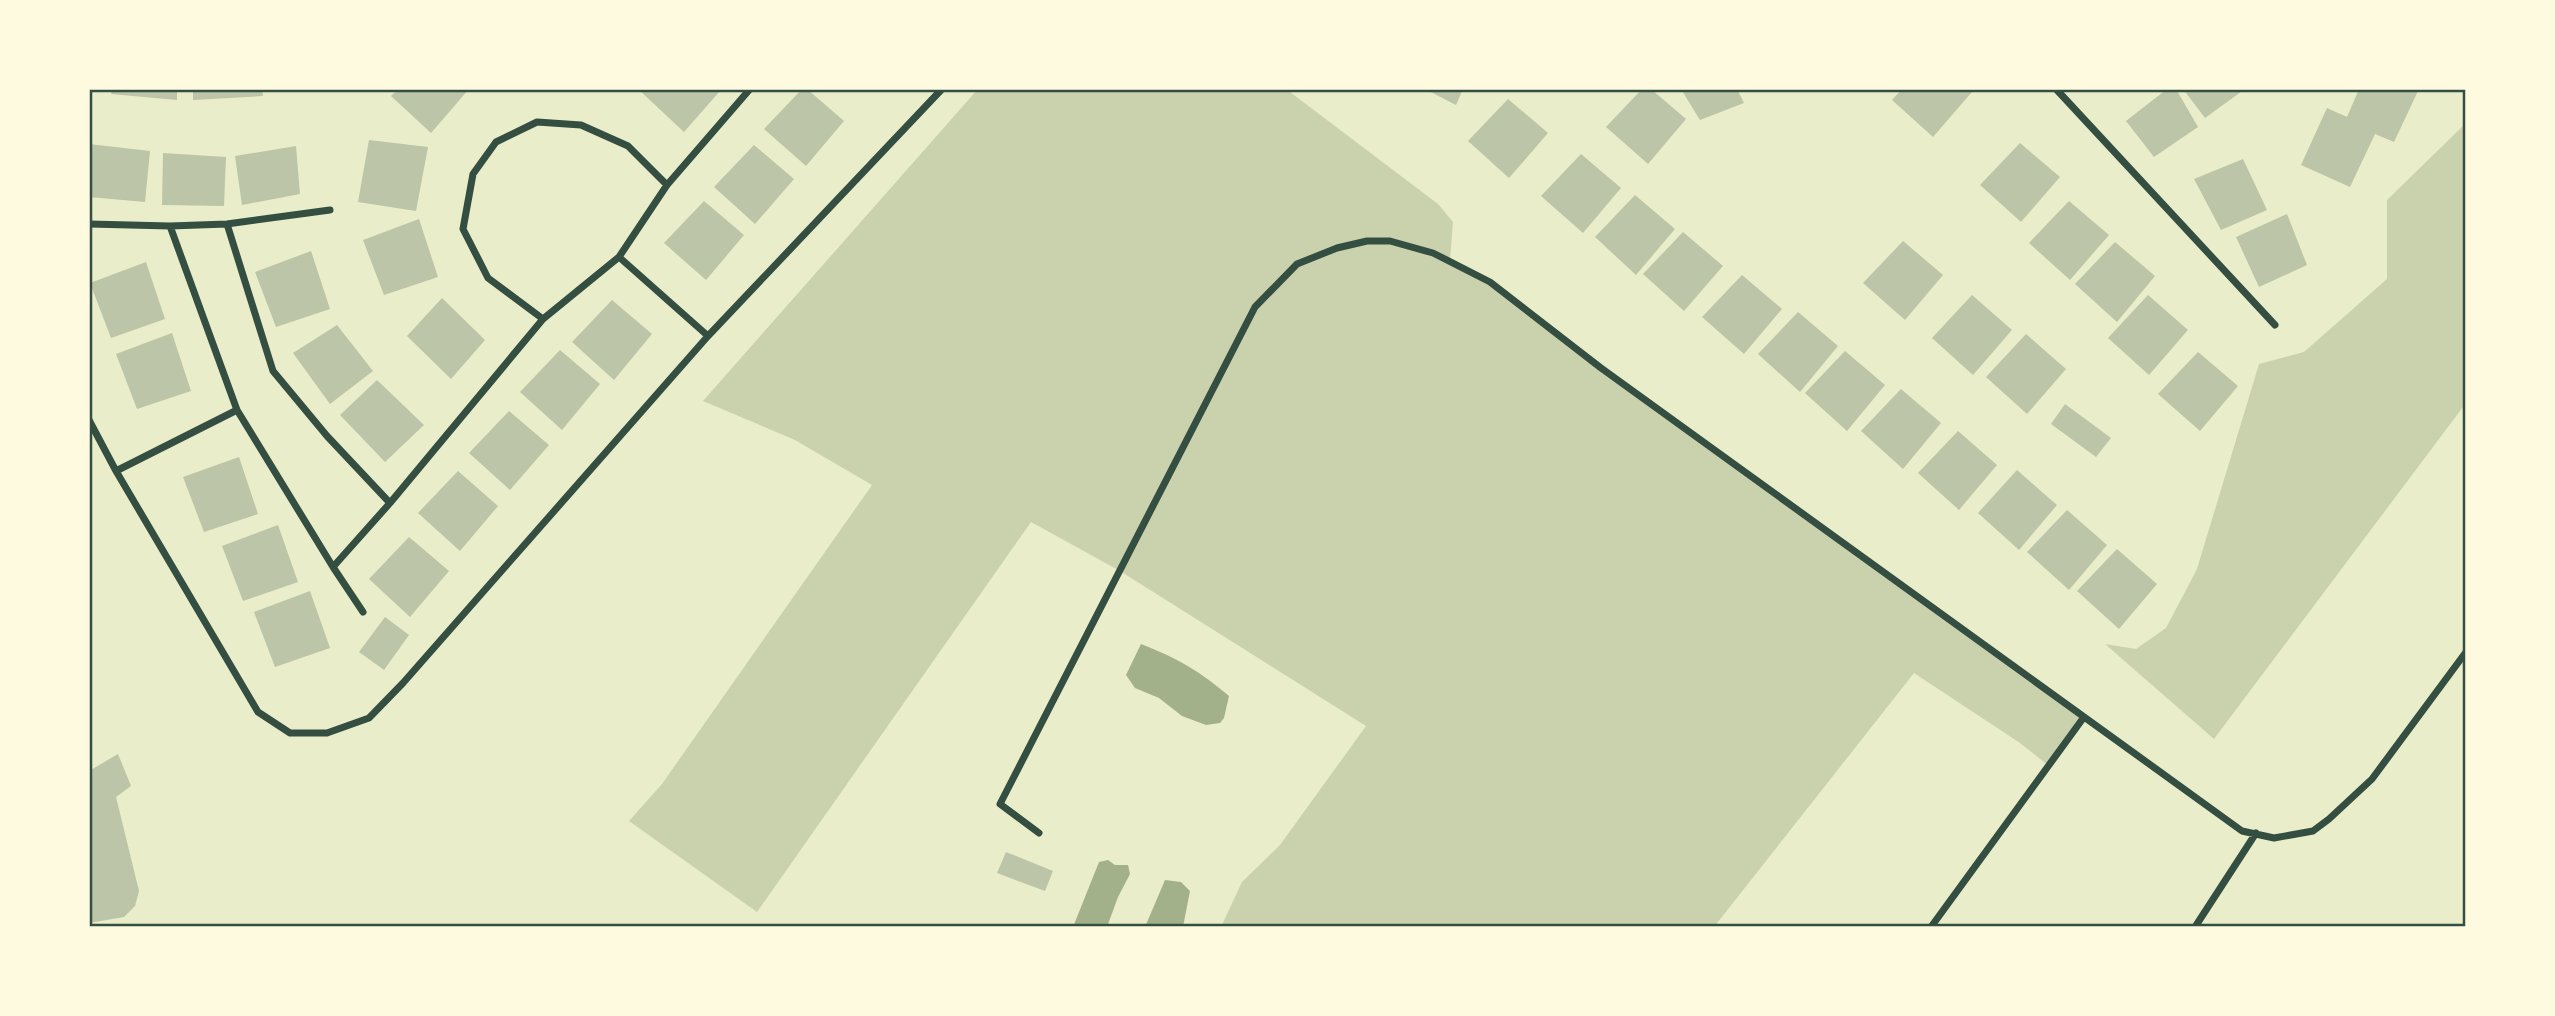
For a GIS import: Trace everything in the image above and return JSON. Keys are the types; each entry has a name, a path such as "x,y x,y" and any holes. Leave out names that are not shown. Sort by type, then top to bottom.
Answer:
{"street":[{"path":"332,567 390,503 542,319 619,257 667,186 750,89"},
{"path":"89,419 258,712 290,733 327,733 369,718 403,683 708,336 943,89"},
{"path":"2056,89 2275,325"},
{"path":"542,319 488,278 463,229 473,174 496,142 537,122 581,125 628,145 667,186"},
{"path":"89,224 170,226 227,223 330,210"},
{"path":"227,223 273,371 327,436 390,503"},
{"path":"170,226 237,411 332,567 363,612"},
{"path":"1039,833 1000,804 1255,307 1297,264 1337,248 1367,241 1390,241 1433,253 1490,282 1612,376 2242,831 2274,838 2313,831 2329,819 2372,779 2466,652"},
{"path":"619,257 708,336"},
{"path":"117,471 237,411"},
{"path":"1931,927 2084,717"},
{"path":"2195,927 2256,834"}],"shaded area":[{"path":"978,89 1286,89 1438,204 1453,222 1450,261 1490,282 2084,717 2049,766 2020,743 1914,673 1714,927 1221,927 1242,882 1280,845 1366,726 1120,571 1031,522 757,912 629,821 662,784 872,485 795,440 703,401"},
{"path":"2466,123 2466,403 2214,739 2105,644 2136,649 2166,628 2197,569 2259,364 2304,352 2387,279 2387,200"},
{"path":"1141,644 1188,666 1229,696 1224,718 1220,723 1206,725 1182,716 1159,698 1135,688 1126,675"},
{"path":"1108,860 1115,865 1128,865 1130,874 1107,927 1073,927 1099,862"},
{"path":"1165,880 1181,882 1190,891 1183,927 1145,927"}],"building":[{"path":"112,89 177,89 177,100 111,94"},
{"path":"193,89 262,89 263,96 193,100"},
{"path":"398,89 469,89 431,133 391,96"},
{"path":"638,89 718,89 720,91 684,132"},
{"path":"802,89 807,89 844,121 806,166 764,129"},
{"path":"1425,89 1463,89 1456,105"},
{"path":"1642,89 1651,89 1686,119 1648,164 1606,127"},
{"path":"1681,89 1737,89 1744,103 1700,120"},
{"path":"1902,89 1969,89 1972,92 1933,137 1892,100"},
{"path":"2167,89 2176,89 2198,127 2154,157 2126,121"},
{"path":"2183,89 2245,89 2205,118"},
{"path":"2359,89 2419,89 2394,142 2375,134 2350,187 2301,165 2327,108 2347,117"},
{"path":"1508,99 1548,133 1509,178 1468,141"},
{"path":"369,140 428,147 416,211 358,202"},
{"path":"2020,143 2060,177 2021,222 1980,185"},
{"path":"89,144 150,151 145,202 89,197"},
{"path":"754,145 794,179 755,224 714,187"},
{"path":"296,146 300,194 242,205 235,156"},
{"path":"163,153 226,157 224,206 162,205"},
{"path":"1581,154 1621,188 1583,233 1541,196"},
{"path":"2243,159 2267,210 2221,230 2194,179"},
{"path":"1635,195 1675,229 1636,275 1595,237"},
{"path":"704,201 744,235 706,280 664,243"},
{"path":"2069,201 2109,235 2070,280 2029,243"},
{"path":"2287,214 2307,265 2259,287 2236,237"},
{"path":"419,219 438,277 384,295 363,240"},
{"path":"1683,232 1723,266 1684,311 1643,274"},
{"path":"1903,241 1943,275 1905,320 1863,283"},
{"path":"2115,242 2155,276 2117,322 2075,284"},
{"path":"311,251 330,309 276,327 255,272"},
{"path":"146,262 165,319 111,338 90,283"},
{"path":"1742,275 1782,309 1744,354 1702,317"},
{"path":"1972,295 2012,330 1973,375 1932,338"},
{"path":"2148,295 2188,330 2149,375 2108,338"},
{"path":"442,298 485,340 451,379 407,336"},
{"path":"612,300 652,334 614,380 572,342"},
{"path":"1798,312 1838,346 1800,392 1758,354"},
{"path":"337,325 373,371 330,404 293,353"},
{"path":"172,333 191,391 137,409 116,354"},
{"path":"2026,334 2066,369 2027,414 1986,377"},
{"path":"560,350 600,384 562,430 520,392"},
{"path":"1845,351 1885,385 1847,431 1805,393"},
{"path":"2198,352 2238,386 2200,431 2158,394"},
{"path":"377,380 424,425 385,462 340,415"},
{"path":"1901,389 1941,423 1903,469 1861,431"},
{"path":"2065,404 2111,438 2096,457 2051,424"},
{"path":"509,411 549,445 510,490 469,453"},
{"path":"1958,431 1997,465 1959,510 1918,473"},
{"path":"239,457 258,514 204,532 183,477"},
{"path":"2017,470 2057,505 2019,550 1978,513"},
{"path":"458,471 498,506 460,551 418,513"},
{"path":"2067,510 2107,545 2069,590 2027,552"},
{"path":"278,525 298,582 243,601 222,546"},
{"path":"409,537 449,571 410,617 369,579"},
{"path":"2117,549 2157,584 2119,629 2077,591"},
{"path":"310,591 330,648 275,667 254,612"},
{"path":"385,617 409,635 384,670 359,652"},
{"path":"118,754 131,786 116,797 139,891 135,906 124,917 89,923 89,771"},
{"path":"1006,852 1053,871 1045,891 997,873"}]}
